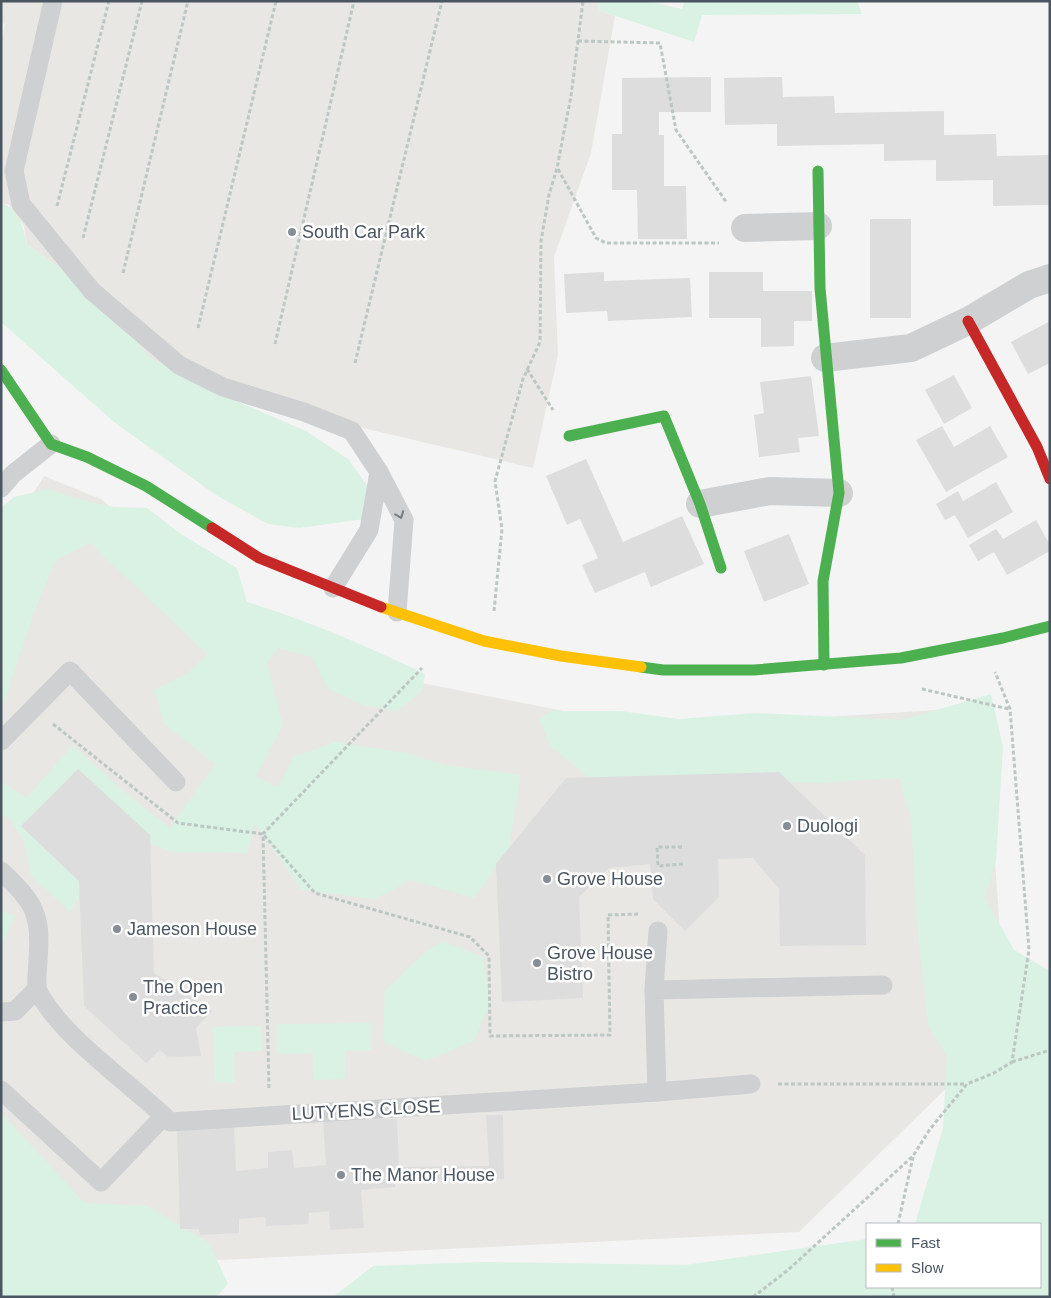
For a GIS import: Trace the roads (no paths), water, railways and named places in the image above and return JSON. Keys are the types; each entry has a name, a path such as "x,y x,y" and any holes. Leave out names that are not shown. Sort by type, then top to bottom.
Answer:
{"street":[{"path":"818,172 818,226 825,358 839,492 823,581 824,666"},
{"path":"735,236 818,226"},
{"path":"825,358 911,348 968,321 1029,285 1050,278"},
{"path":"968,321 1043,444 1050,479"},
{"path":"1,370 51,444 87,457 146,486 259,558 397,612 484,641 561,656 663,670 754,670 824,666 901,658 1002,638 1050,626"},
{"path":"569,436 664,416 700,504 721,568"},
{"path":"700,504 770,491 839,492"}],"lane":[{"path":"53,1 14,171 21,204 92,291 179,365 223,387 304,412 352,432 379,472 404,520 397,612"},
{"path":"1,488 13,474 51,444"},
{"path":"333,588 370,530 379,472"},
{"path":"1,741 70,671 176,782"},
{"path":"1,871 34,906 40,942 37,989 15,1011 1,1012"},
{"path":"657,1092 654,990 658,931"},
{"path":"654,990 883,985"},
{"name":"LUTYENS CLOSE","path":"37,989 67,1030 170,1122 657,1092 750,1084"},
{"path":"1,1090 101,1182 164,1116"}],"place":[{"name":"South Car Park","path":"292,232"},
{"name":"Duologi","path":"787,826"},
{"name":"Grove House","path":"547,879"},
{"name":"Jameson House","path":"117,929"},
{"name":"Grove House Bistro","path":"537,963"},
{"name":"The Open Practice","path":"133,997"},
{"name":"The Manor House","path":"341,1175"}]}
